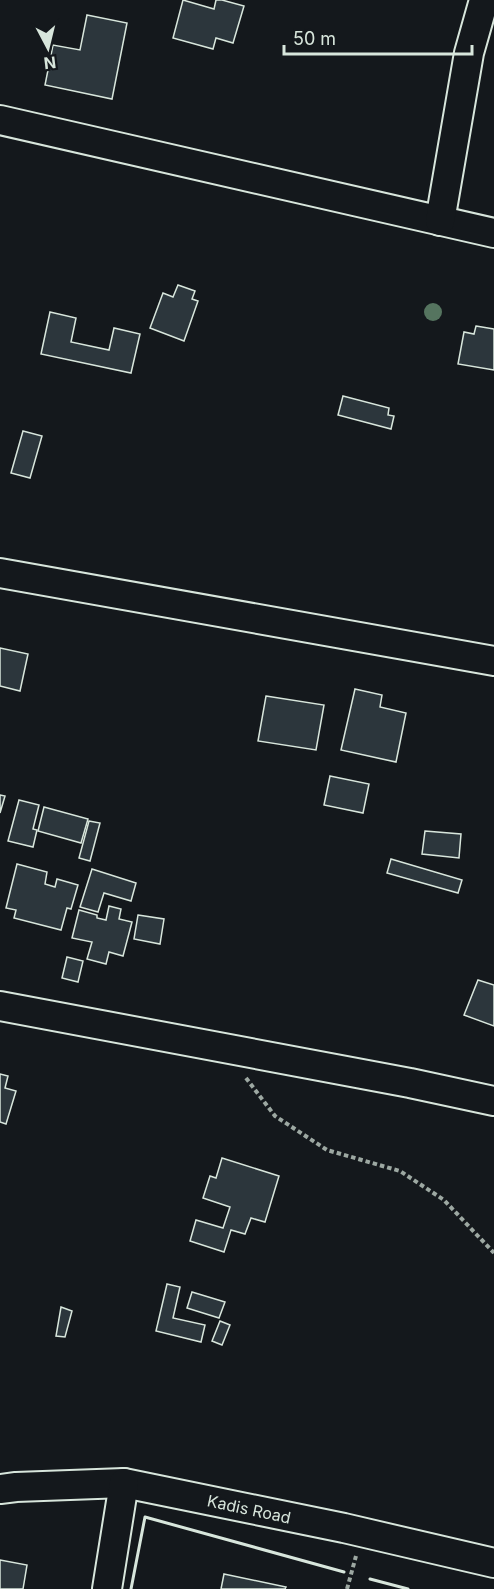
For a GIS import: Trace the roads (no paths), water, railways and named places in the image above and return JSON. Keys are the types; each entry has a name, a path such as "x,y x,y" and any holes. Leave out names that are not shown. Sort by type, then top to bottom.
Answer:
{"street":[{"path":"440,221 470,53 484,0"},
{"path":"0,120 494,233"},
{"path":"0,573 494,661"},
{"path":"0,1006 410,1083 494,1101"},
{"path":"107,1589 124,1483"},
{"name":"Kadis Road","path":"5,1486 124,1483 494,1563"}]}
